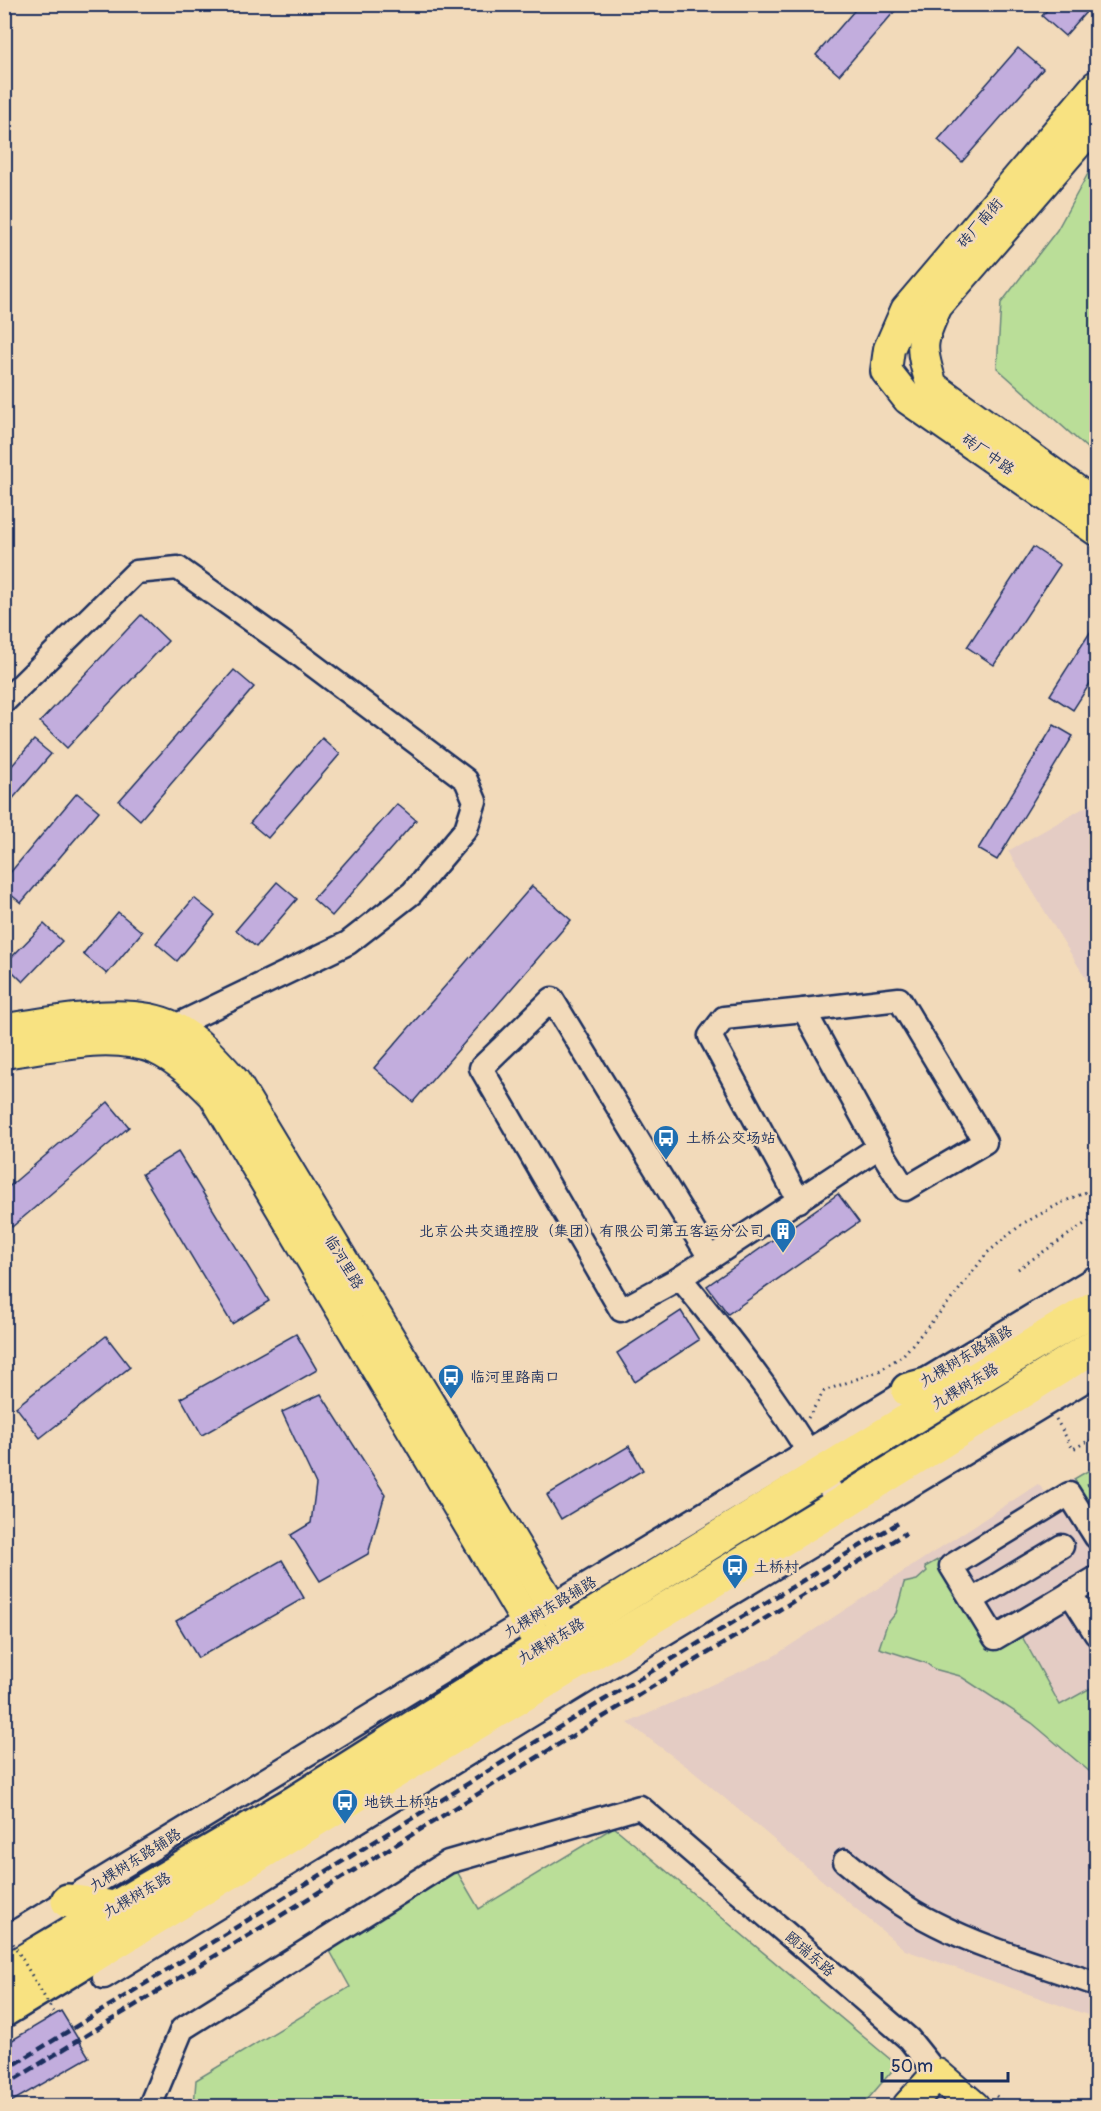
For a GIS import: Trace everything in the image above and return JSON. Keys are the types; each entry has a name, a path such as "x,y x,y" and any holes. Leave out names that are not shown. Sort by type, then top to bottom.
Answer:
{"highway":[{"name":"九棵树东路","path":"4,2010 323,1815 555,1640 810,1453 980,1376 1096,1307"},
{"name":"九棵树东路","path":"4,1973 296,1802 555,1640 839,1505 1096,1345"},
{"path":"908,1390 938,1382 980,1376"},
{"path":"920,1455 966,1453"},
{"path":"68,1901 115,1908"}],"main road":[{"name":"砖厂南街","path":"886,371 889,349 906,310 1096,86"},
{"name":"砖厂南街","path":"922,355 925,331 937,306 1096,122"},
{"name":"砖厂中路","path":"922,355 932,387 1096,506"},
{"name":"砖厂中路","path":"886,371 908,399 1096,530"},
{"name":"临河里路","path":"4,1029 118,1015 148,1019 173,1027 206,1051 235,1082 555,1640"},
{"name":"临河里路","path":"4,1053 104,1040 134,1042 157,1050 189,1070 214,1095 555,1640"},
{"path":"908,2106 952,2095"}],"street":[{"path":"4,702 136,572 178,568 293,650 466,780 475,801 466,830 412,893 348,943 173,1027"},
{"path":"710,1258 552,999 481,1068 621,1310 680,1278 879,1147"},
{"path":"799,1201 710,1036 724,1018 899,999 985,1142 905,1189 879,1147 804,1010"},
{"name":"九棵树东路辅路","path":"810,1453 908,1390 1096,1277"},
{"path":"680,1278 734,1344 810,1453 839,1505"},
{"path":"104,1977 616,1663 1096,1374"},
{"path":"1096,1537 1069,1494 951,1566 995,1638 1096,1578"},
{"path":"972,1600 1062,1546"},
{"path":"1070,1593 1096,1634"},
{"name":"九棵树东路辅路","path":"4,1939 68,1901 555,1640"},
{"name":"颐瑞东路","path":"150,2106 182,2029 448,1862 640,1807 909,2039 952,2095"},
{"path":"845,1862 886,1894 937,1925 1096,1984"}],"path":[{"path":"810,1453 824,1391 881,1371 903,1355 955,1295 987,1253 1022,1224 1063,1202 1096,1188"},
{"path":"1018,1269 1096,1216"},
{"path":"1056,1419 1072,1449 1090,1440 1096,1450"},
{"path":"4,1928 54,2015"}],"shaded area":[{"path":"1096,801 1096,995 1008,851"},
{"path":"1096,1466 1096,2018 905,1950 690,1769 628,1723 774,1656 1038,1484 1047,1494"}],"green space":[{"path":"1096,159 1096,456 997,368 1001,303 1057,230"},
{"path":"1096,1466 1096,1537 1077,1496 1079,1486 1074,1479"},
{"path":"939,1559 991,1649 1020,1633 1060,1705 1096,1685 1096,1777 1032,1723 960,1676 934,1669 926,1663 879,1648 887,1624 896,1613 904,1583 917,1580 927,1571 925,1567"},
{"path":"614,1827 897,2065 862,2106 194,2106 196,2080 350,1987 325,1942 455,1868 479,1909"}],"building":[{"path":"860,4 901,4 839,75 816,55"},
{"path":"1052,4 1093,4 1065,36 1042,16"},
{"path":"1018,48 1043,69 962,162 938,140"},
{"path":"1033,547 1060,565 994,665 967,647"},
{"path":"141,615 168,641 67,748 40,722"},
{"path":"1096,623 1096,674 1073,710 1050,695"},
{"path":"234,670 254,687 140,820 119,801"},
{"path":"1054,725 1073,736 997,860 978,849"},
{"path":"322,738 340,754 268,838 250,823"},
{"path":"34,740 51,754 4,809 4,775"},
{"path":"77,793 99,811 21,903 4,889 4,880"},
{"path":"397,804 416,820 332,916 313,899"},
{"path":"277,882 297,899 256,947 236,930"},
{"path":"532,886 571,920 413,1102 374,1068"},
{"path":"194,898 215,915 177,961 156,943"},
{"path":"118,912 142,932 107,974 83,954"},
{"path":"44,924 62,941 23,982 5,964"},
{"path":"108,1102 129,1127 12,1227 4,1217 4,1191"},
{"path":"178,1152 269,1301 232,1324 142,1174"},
{"name":"北京公共交通控股（集团）有限公司第五客运分公司","path":"838,1194 859,1222 728,1314 707,1286"},
{"path":"681,1311 699,1340 635,1382 617,1353"},
{"path":"296,1334 317,1370 202,1435 181,1398"},
{"path":"106,1336 130,1367 40,1438 16,1407"},
{"path":"321,1394 385,1494 368,1554 320,1581 291,1535 311,1523 316,1484 282,1412"},
{"path":"629,1446 643,1470 561,1519 547,1495"},
{"path":"282,1560 304,1598 198,1658 176,1621"},
{"path":"61,2011 89,2057 4,2106 4,2045"}],"railway":[{"path":"4,2071 574,1718 900,1522"},
{"path":"4,2086 906,1533"}],"place":[{"name":"土桥公交场站","path":"666,1161"},
{"name":"北京公共交通控股（集团）有限公司第五客运分公司","path":"783,1254"},
{"name":"临河里路南口","path":"451,1400"},
{"name":"土桥村","path":"735,1590"},
{"name":"地铁土桥站","path":"345,1825"}]}
